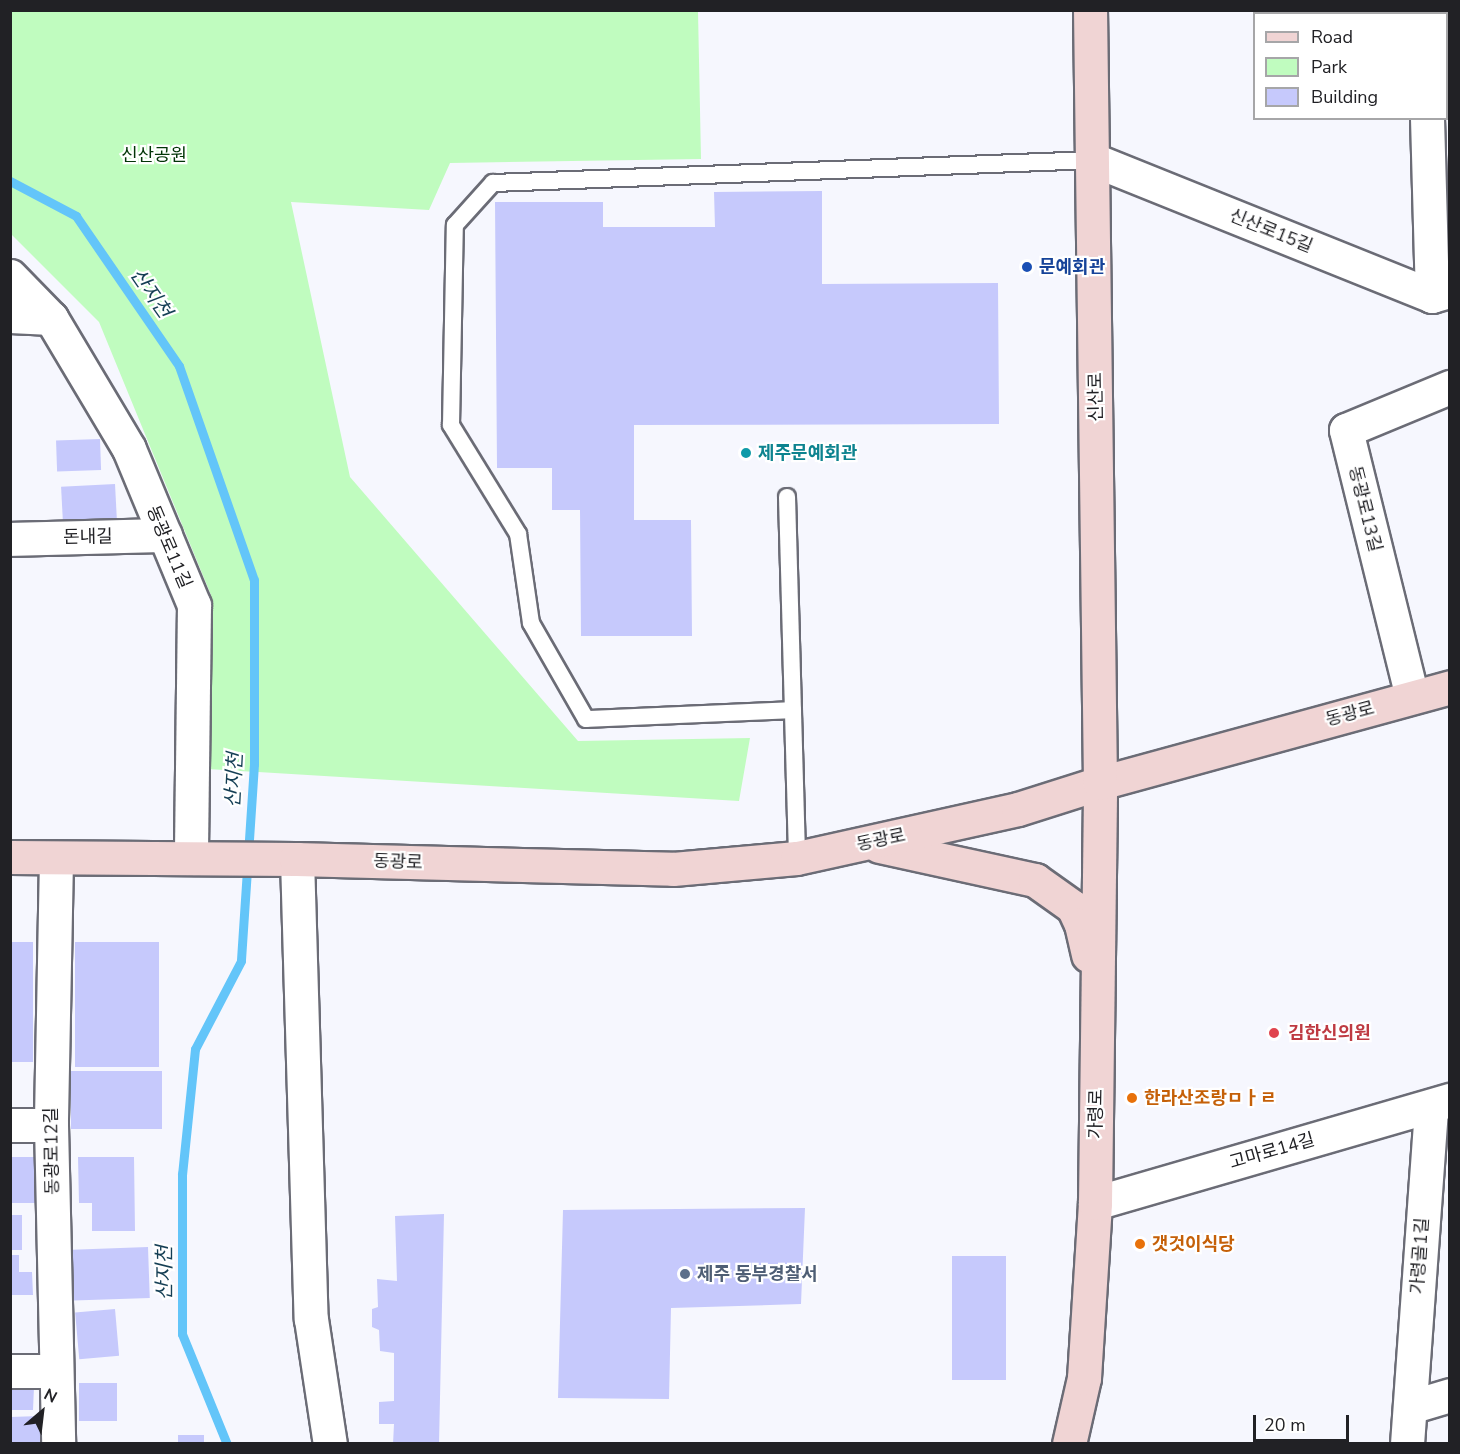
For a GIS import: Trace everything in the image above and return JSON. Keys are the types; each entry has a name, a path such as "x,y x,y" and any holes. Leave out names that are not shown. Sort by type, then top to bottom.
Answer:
{"main road":[{"name":"신산로","path":"1090,10 1094,160 1100,783"},
{"name":"동광로","path":"192,858 673,869 797,858 1018,809 1100,783 1449,687"},
{"name":"가령로","path":"1069,1443 1084,1378 1095,1203 1100,783"},
{"path":"865,843 1011,872 1053,892 1072,908 1081,924 1097,1000"},
{"path":"10,857 192,858"}],"street":[{"path":"1427,120 1441,293"},
{"name":"신산로15길","path":"1094,160 1441,293"},
{"name":"동광로11길","path":"10,276 51,318 129,449 194,605 192,858"},
{"path":"10,316 51,318"},
{"name":"동광로13길","path":"1412,697 1346,430 1449,387"},
{"name":"돈내길","path":"10,539 165,535"},
{"name":"동광로12길","path":"56,858 51,1125 58,1443"},
{"path":"296,859 311,1319 330,1443"},
{"name":"고마로14길","path":"1095,1203 1440,1103"},
{"name":"가령골1길","path":"1407,1443 1440,1103"},
{"path":"10,1125 51,1125"},
{"path":"10,1371 56,1371"},
{"path":"1410,1407 1449,1395"}],"lane":[{"path":"793,710 586,719 531,623 518,534 451,425 455,225 493,183 1094,160"},
{"path":"787,497 797,858"}],"green space":[{"name":"신산공원","path":"10,11 698,11 701,159 450,163 429,210 291,202 350,477 578,741 750,738 739,801 208,769 211,595 99,322 11,234"}],"building":[{"name":"제주문예회관","path":"822,191 822,284 998,283 999,424 634,425 634,520 691,520 692,636 581,636 580,510 552,510 552,468 497,468 495,202 603,202 603,227 715,227 714,192"},
{"path":"100,439 101,470 57,472 56,441"},
{"path":"115,484 117,525 63,528 61,487"},
{"path":"10,942 33,942 33,1062 10,1062"},
{"path":"75,942 159,942 159,1067 75,1067"},
{"path":"71,1071 162,1071 162,1129 71,1129"},
{"path":"10,1157 38,1157 38,1203 10,1203"},
{"path":"78,1157 134,1157 135,1231 92,1231 92,1203 79,1203"},
{"path":"805,1208 801,1304 671,1308 669,1399 558,1398 563,1210"},
{"path":"444,1214 439,1444 393,1444 394,1424 379,1424 379,1402 394,1401 394,1353 380,1351 379,1330 372,1327 372,1309 378,1307 377,1279 397,1281 395,1216"},
{"path":"10,1215 22,1215 22,1250 10,1250"},
{"path":"148,1247 150,1298 74,1301 72,1250"},
{"path":"10,1255 19,1255 19,1272 32,1272 33,1295 10,1295"},
{"path":"952,1256 1006,1256 1006,1380 952,1380"},
{"path":"115,1309 119,1356 79,1359 75,1312"},
{"path":"10,1377 34,1387 33,1410 10,1410"},
{"path":"79,1383 117,1383 117,1421 79,1421"},
{"path":"40,1416 41,1444 11,1444 10,1417"},
{"path":"178,1435 204,1435 204,1444 178,1444"}],"waterway":[{"name":"산지천","path":"10,181 76,216 179,366 254,580 254,764 241,961 195,1049 182,1174 182,1334 227,1444"}],"place":[{"name":"문예회관","path":"1027,267"},
{"name":"제주문예회관","path":"746,453"},
{"name":"김한신의원","path":"1274,1033"},
{"name":"한라산조랑ㅁㅏㄹ","path":"1132,1098"},
{"name":"갯것이식당","path":"1140,1244"},
{"name":"제주 동부경찰서","path":"685,1274"}]}
